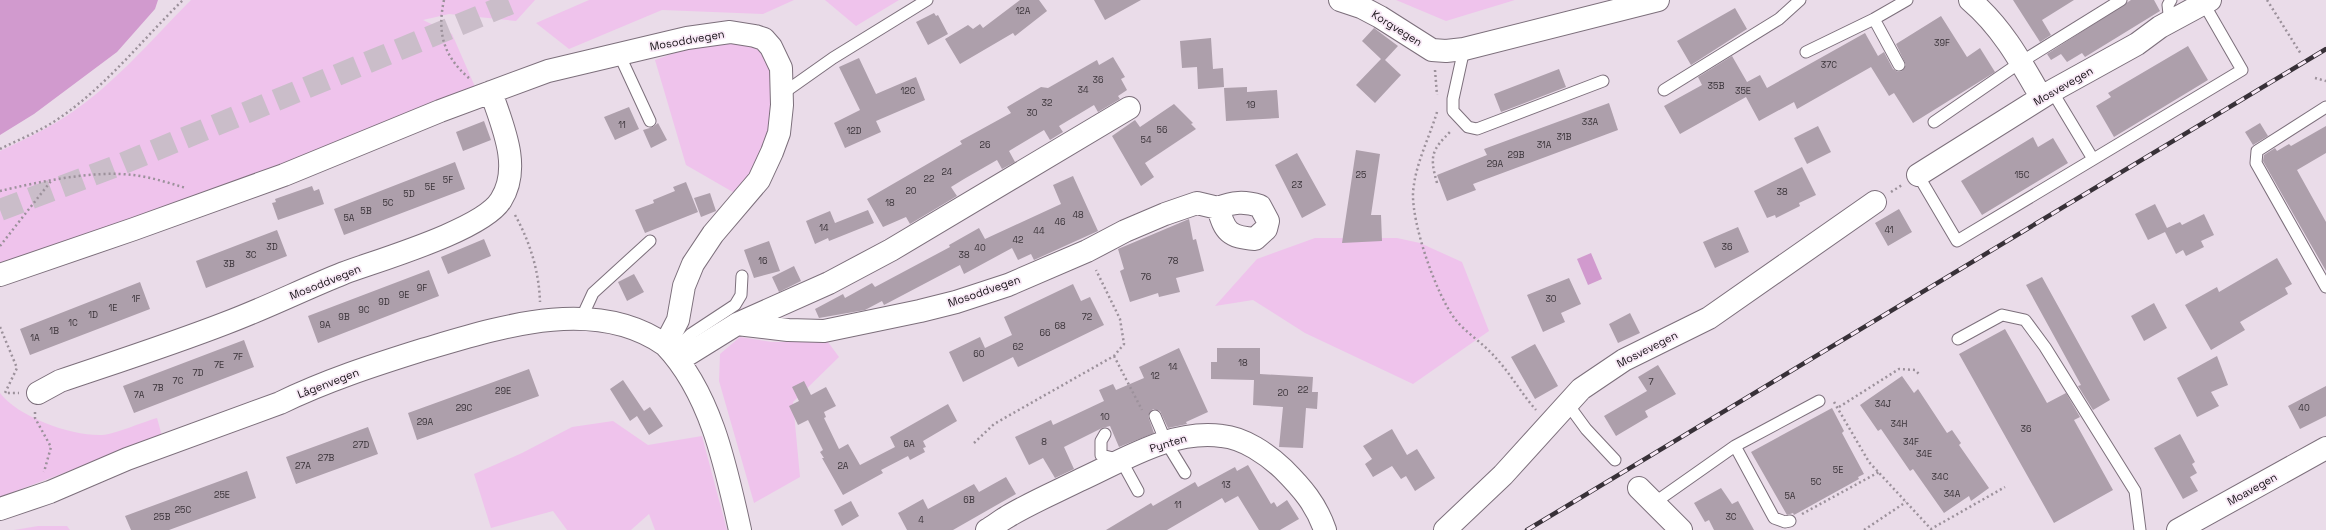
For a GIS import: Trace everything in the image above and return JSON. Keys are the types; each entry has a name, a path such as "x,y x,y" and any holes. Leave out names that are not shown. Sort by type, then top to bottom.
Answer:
{"street":[{"path":"1432,50 1446,51 1464,49 1658,0"},
{"path":"1970,0 1984,12 2004,35 2021,62 2047,94"},
{"name":"Korgvegen","path":"1346,1 1380,17 1432,50"},
{"name":"Mosvevegen","path":"1918,175 2047,94 2137,44 2207,2"},
{"name":"Mosoddvegen","path":"0,275 291,172 548,70 687,38 730,32 750,34 764,39 777,56 781,68 782,94 779,133 765,169 759,180 713,234 693,264 684,286 672,352"},
{"name":"Mosoddvegen","path":"38,392 60,380 226,323 318,284 423,244 480,219 501,200 507,188 510,165 505,135 491,92"},
{"path":"740,530 715,435 693,383 672,352 829,283 885,254 1129,108"},
{"name":"Mosvevegen","path":"1445,530 1503,475 1547,424 1581,389 1624,360 1710,318 1876,202"},
{"name":"Mosoddvegen","path":"737,324 788,330 824,331 956,302 1008,285 1087,251 1125,231 1197,203 1218,208"},
{"name":"Lågenvegen","path":"0,509 50,492 127,459 280,403 320,385 401,357 482,332 513,325 581,319 618,323 656,338 672,352"},
{"name":"Pynten","path":"987,530 1014,513 1121,460 1166,442 1186,437 1223,436 1254,448 1275,461 1303,489 1317,509 1325,530"},
{"name":"Moavegen","path":"2178,530 2326,448"},
{"path":"1646,496 1680,530"}],"lane":[{"path":"782,94 833,58 927,0"},
{"path":"1664,90 1779,19 1800,0"},
{"path":"1806,52 1874,19 1907,0"},
{"path":"1934,122 2021,62 2121,0"},
{"path":"2170,23 2168,5 2171,0"},
{"path":"1918,175 1957,241 2242,70 2207,2"},
{"path":"1874,19 1899,65"},
{"path":"1464,49 1453,99 1453,111 1468,127 1477,129 1603,81"},
{"path":"619,54 650,121"},
{"path":"2047,94 2093,159"},
{"path":"2326,107 2257,151 2256,163 2326,286"},
{"path":"581,319 593,293 650,241"},
{"path":"672,352 691,334 735,305 741,295 742,276"},
{"path":"1958,339 2002,315 2025,320 2045,347 2135,492 2140,530"},
{"path":"1646,496 1819,401"},
{"path":"1567,403 1586,429 1615,460"},
{"path":"1151,417 1185,473"},
{"path":"1105,434 1101,441 1101,455 1121,460 1138,491"},
{"path":"1735,446 1774,518 1785,522 1790,521"}],"path":[{"path":"0,148 54,121 82,100 128,60 183,0"},
{"path":"444,0 440,25 451,59 474,82 491,92"},
{"path":"2267,0 2301,54"},
{"path":"1432,50 1437,99"},
{"path":"2315,78 2326,81"},
{"path":"1437,106 1437,112 1416,170 1413,194 1417,223 1426,255 1443,298 1455,319 1495,357 1547,424"},
{"path":"1437,183 1434,171 1435,150 1437,144 1451,132 1458,118"},
{"path":"0,191 51,181 114,174 132,174 197,191 214,200"},
{"path":"1876,202 1918,175"},
{"path":"0,246 51,181"},
{"path":"501,200 512,209 525,234 534,260 540,296 541,322"},
{"path":"974,443 994,424 1114,356 1124,344 1120,319 1087,251"},
{"path":"1114,356 1151,417"},
{"path":"1839,407 1898,369 1915,370 1920,375"},
{"path":"1819,401 1825,399 1833,400 1839,407 1869,462 1931,529 2005,487"},
{"path":"1790,521 1879,472"},
{"path":"1864,530 1906,502"}],"shaded area":[{"path":"0,0 158,0 155,9 117,52 34,114 0,135"},
{"path":"191,0 535,0 516,21 449,14 423,20 452,34 476,89 361,138 0,267 0,151 57,122 94,96 128,65"},
{"path":"589,0 794,0 763,14 662,10 569,49 536,23"},
{"path":"825,0 899,0 856,26"},
{"path":"1396,0 1515,0 1446,21"},
{"path":"705,42 745,42 769,56 772,96 769,129 758,160 738,195 686,165 655,60"},
{"path":"1315,238 1397,238 1420,243 1462,262 1489,331 1413,384 1305,333 1253,300 1215,306 1257,259"},
{"path":"1591,253 1602,279 1588,285 1577,259"},
{"path":"740,337 772,342 828,342 839,357 793,402 800,477 754,503 719,381 720,354"},
{"path":"0,393 8,402 32,417 76,432 102,435 108,434 157,418 162,436 0,497"},
{"path":"613,421 648,445 702,436 727,530 655,530 649,514 631,530 567,530 553,511 491,528 474,474 522,453 572,427"},
{"path":"38,526 67,526 70,530 14,530"}],"building":[{"path":"1020,0 1039,0 1047,11 1015,36 1013,33 960,64 945,39 968,25 973,29 980,24 983,28"},
{"path":"1094,0 1141,0 1105,20"},
{"path":"2013,0 2074,0 2042,20 2051,35 2040,42"},
{"path":"2131,0 2154,0 2160,11 2085,57 2082,53 2067,62 2061,54 2051,60 2047,54"},
{"path":"1735,8 1747,29 1691,65 1677,41"},
{"path":"934,13 936,16 938,15 948,34 928,45 916,22"},
{"path":"1941,16 1967,57 1980,48 1995,72 1913,123 1894,93 1889,96 1871,67 1797,109 1794,102 1759,121 1746,97 1680,134 1664,106 1702,85 1698,77 1732,56 1747,82 1760,75 1767,88 1865,33 1878,56 1884,52 1893,69 1898,72 1902,71 1906,65 1896,44"},
{"path":"1374,28 1398,46 1385,60 1401,75 1375,103 1356,85 1381,59 1362,41"},
{"path":"1211,38 1213,69 1223,68 1224,87 1198,89 1197,67 1182,68 1180,41"},
{"path":"2188,46 2208,80 2114,137 2096,106 2111,97 2108,93"},
{"path":"1113,57 1125,77 1121,79 1127,90 1118,96 1120,99 1098,112 1094,105 1059,126 1063,132 1050,140 1044,130 1009,151 1015,162 1002,169 997,160 964,179 951,187 957,196 910,224 906,217 883,227 867,199 962,144 960,141 1011,113 1007,107 1041,87 1048,88 1097,60 1099,65"},
{"path":"859,58 876,94 916,77 925,100 876,121 881,132 845,148 834,123 860,110 839,67"},
{"path":"1559,69 1566,87 1501,112 1494,94"},
{"path":"1247,87 1247,92 1277,90 1279,118 1226,121 1224,88"},
{"path":"1609,103 1618,130 1473,184 1476,190 1447,201 1437,175 1487,155 1484,149"},
{"path":"1174,104 1193,123 1191,124 1196,129 1145,163 1154,177 1141,186 1112,136 1135,120 1140,127"},
{"path":"629,107 639,129 615,140 604,117"},
{"path":"484,121 491,140 463,151 456,132"},
{"path":"658,123 667,140 651,148 643,130 653,127"},
{"path":"2260,123 2268,136 2253,145 2245,132"},
{"path":"1818,126 1831,152 1807,164 1794,138"},
{"path":"2326,126 2326,153 2297,170 2326,222 2326,271 2263,161 2264,155 2275,148 2277,151 2289,144 2291,146"},
{"path":"2033,137 2038,147 2053,138 2068,163 1982,215 1961,181"},
{"path":"1356,150 1380,154 1371,215 1381,215 1382,241 1342,243"},
{"path":"1297,153 1326,205 1302,218 1275,165"},
{"path":"455,162 465,189 344,235 334,209"},
{"path":"1802,167 1816,195 1799,203 1800,206 1776,218 1775,215 1767,218 1754,191"},
{"path":"1073,176 1098,231 1034,260 1031,254 1018,260 1012,248 964,274 960,265 884,305 882,301 865,310 819,318 815,309 843,294 845,298 872,283 875,287 950,247 949,245 979,228 985,239 1061,204 1053,185"},
{"path":"686,182 698,212 645,233 635,210 654,203 653,200 675,191 673,187"},
{"path":"312,186 314,191 319,189 324,204 278,220 272,203 276,202 275,199"},
{"path":"710,193 716,211 701,217 694,198"},
{"path":"2155,204 2167,228 2180,222 2182,225 2204,214 2214,235 2201,241 2204,247 2186,256 2183,250 2176,254 2165,232 2148,240 2135,214"},
{"path":"1899,209 1912,232 1888,246 1875,223"},
{"path":"868,210 874,223 829,241 828,238 815,244 806,221 830,211 835,223"},
{"path":"1189,219 1193,240 1196,239 1204,271 1176,278 1180,292 1159,297 1158,293 1130,302 1120,271 1124,269 1118,249"},
{"path":"1738,227 1749,252 1715,268 1703,242"},
{"path":"277,230 287,256 206,288 196,261"},
{"path":"484,239 491,256 448,274 441,257"},
{"path":"769,241 780,271 754,278 744,250"},
{"path":"2277,258 2292,284 2285,288 2288,294 2240,322 2245,330 2211,350 2185,305 2217,287 2219,292"},
{"path":"794,266 801,281 779,292 772,277"},
{"path":"429,270 439,296 318,343 308,316"},
{"path":"634,274 644,292 627,301 618,282"},
{"path":"2042,277 2110,400 2093,410 2078,386 2081,385 2026,285"},
{"path":"1569,278 1581,304 1561,313 1565,322 1543,332 1527,295"},
{"path":"140,282 150,309 30,355 20,329"},
{"path":"1073,284 1081,301 1090,297 1104,325 1018,367 1013,357 963,382 949,352 980,337 985,348 1012,335 1004,317"},
{"path":"2154,303 2167,328 2144,341 2131,316"},
{"path":"1630,313 1640,333 1618,343 1609,324"},
{"path":"2005,329 2047,403 2066,393 2080,417 2074,420 2113,490 2054,523 1959,354"},
{"path":"244,340 254,367 134,413 123,386"},
{"path":"1535,344 1558,386 1535,399 1511,357"},
{"path":"1179,348 1208,412 1186,422 1187,424 1168,428 1160,411 1153,409 1148,416 1154,433 1119,447 1110,426 1102,428 1064,447 1074,469 1055,478 1043,458 1029,465 1015,437 1051,420 1053,425 1104,401 1099,390 1113,384 1116,390 1144,378 1139,367"},
{"path":"1217,348 1260,348 1260,374 1313,377 1312,392 1318,392 1317,409 1306,408 1303,448 1279,447 1283,407 1253,405 1254,380 1211,379 1211,362 1217,362"},
{"path":"2217,356 2228,385 2211,392 2219,406 2197,417 2177,378"},
{"path":"1658,365 1676,394 1645,411 1648,417 1616,436 1604,416 1647,391 1638,377"},
{"path":"529,369 539,396 417,440 408,413"},
{"path":"1902,376 1914,393 1918,389 1947,433 1952,430 1961,443 1959,445 1989,488 1971,501 1969,496 1944,513 1913,469 1910,471 1881,429 1878,431 1860,405"},
{"path":"623,380 644,411 650,407 663,426 649,435 637,416 630,421 610,389"},
{"path":"804,381 811,395 826,387 836,406 824,412 826,417 824,418 839,449 848,444 860,465 895,447 890,437 948,404 957,421 923,441 926,447 923,448 925,452 910,460 908,456 881,470 883,473 843,495 822,458 824,458 820,452 823,450 808,420 798,425 789,406 799,401 792,387"},
{"path":"2326,386 2326,416 2300,429 2288,406"},
{"path":"1832,408 1844,431 1842,433 1864,474 1858,477 1859,479 1794,515 1793,513 1787,515 1751,452"},
{"path":"368,427 378,454 296,484 286,457"},
{"path":"1392,429 1407,455 1417,449 1435,478 1415,491 1406,476 1401,479 1392,466 1373,477 1365,464 1372,459 1363,446"},
{"path":"2180,434 2195,462 2192,464 2197,473 2190,477 2198,491 2183,499 2154,448"},
{"path":"1248,465 1271,504 1274,502 1277,507 1287,500 1299,519 1280,530 1259,530 1238,496 1225,503 1222,498 1167,530 1106,530 1151,503 1153,506 1195,482 1198,487 1235,467 1237,471"},
{"path":"247,471 256,498 169,530 131,530 125,516"},
{"path":"1006,477 1016,494 953,530 907,530 898,513 923,499 928,509 974,484 979,492"},
{"path":"1721,488 1732,504 1738,501 1754,530 1714,530 1709,520 1705,522 1694,503"},
{"path":"851,501 859,516 842,526 834,510"}],"tunnel":[{"path":"0,210 119,165 519,0"}],"railway":[{"path":"1527,530 2326,49"}]}
